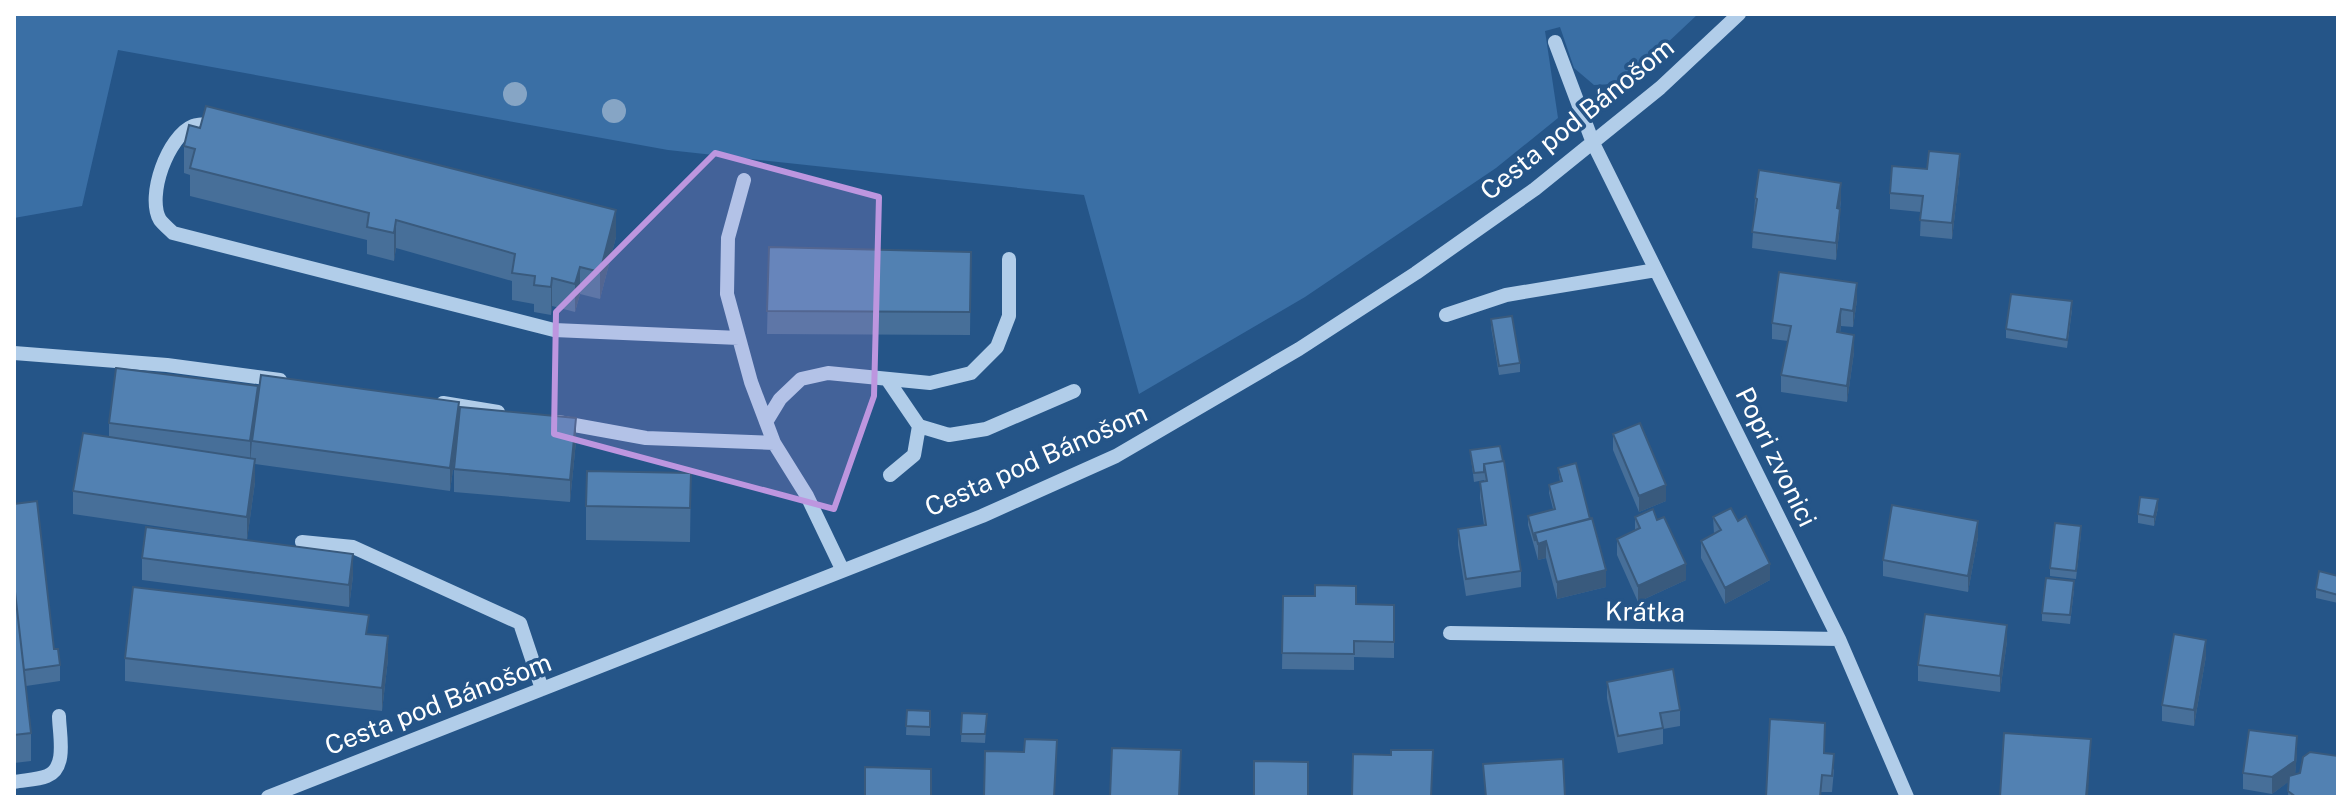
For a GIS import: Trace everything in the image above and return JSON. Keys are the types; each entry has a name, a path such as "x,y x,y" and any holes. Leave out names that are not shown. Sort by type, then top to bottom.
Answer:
{"street":[{"name":"Cesta pod Bánošom","path":"268,797 982,516 1116,456 1299,349 1416,273 1535,189 1660,88 1739,14"},
{"name":"Popri zvonici","path":"1555,42 1593,143 1839,639 1907,797"},
{"path":"218,124 194,125 174,139 162,167 156,198 159,219 173,233 554,330 739,338"},
{"path":"744,180 728,238 727,294 751,382 774,443 807,496 842,569"},
{"path":"766,422 780,399 801,379 828,373 930,383 971,373 997,347 1009,316 1009,259"},
{"path":"1446,315 1506,295 1656,270"},
{"path":"14,353 167,365 289,382"},
{"path":"887,379 919,426 949,435 986,429 1074,391"},
{"path":"426,400 520,416"},
{"path":"536,419 646,438 774,443"},
{"path":"890,475 914,455 919,426"},
{"path":"302,542 353,547 520,623 542,689"},
{"name":"Krátka","path":"1450,633 1839,639"},
{"path":"14,782 48,776 56,770 61,757 59,716"}],"highlighted area":[{"path":"715,153 879,197 874,396 834,509 554,434 556,312"}],"shaded area":[{"path":"14,14 1698,14 1647,62 1615,84 1594,85 1574,68 1560,27 1545,31 1558,118 1496,168 1305,297 1139,394 1084,195 668,150 118,50 82,206 14,218"}],"building":[{"path":"206,106 616,210 600,272 580,267 575,284 552,278 551,287 534,285 535,276 512,273 515,254 396,220 394,233 367,227 369,213 190,168 195,149 184,146 189,125 200,128"},
{"path":"1929,151 1960,154 1952,223 1920,220 1923,196 1890,193 1892,166 1927,169"},
{"path":"1759,170 1841,183 1836,243 1752,232"},
{"path":"769,247 971,252 970,312 767,311"},
{"path":"1779,272 1857,283 1853,311 1841,309 1837,332 1854,335 1847,386 1781,375 1791,326 1772,323"},
{"path":"2011,294 2072,301 2067,340 2006,329"},
{"path":"1512,316 1520,363 1499,366 1491,319"},
{"path":"116,368 258,386 250,441 109,423"},
{"path":"261,375 459,402 450,468 252,441"},
{"path":"460,407 576,418 570,480 454,469"},
{"path":"1640,423 1666,485 1639,496 1613,434"},
{"path":"83,433 255,459 247,517 73,491"},
{"path":"1500,446 1503,461 1484,464 1484,472 1474,473 1470,450"},
{"path":"1504,461 1521,571 1466,579 1458,529 1486,525 1480,482 1487,481 1484,464"},
{"path":"1576,463 1590,519 1535,533 1535,541 1528,516 1555,509 1549,485 1562,481 1558,468"},
{"path":"587,471 691,473 690,508 586,506"},
{"path":"2140,497 2158,499 2154,517 2138,514"},
{"path":"37,501 54,649 58,649 60,665 24,670 14,583 14,504"},
{"path":"1892,505 1978,521 1968,576 1883,560"},
{"path":"1731,508 1738,521 1746,516 1770,564 1725,588 1701,541 1721,530 1713,517"},
{"path":"1653,509 1657,520 1664,517 1686,564 1638,586 1617,539 1640,528 1635,517"},
{"path":"1592,518 1606,570 1557,582 1546,541 1538,544 1535,533"},
{"path":"2055,523 2081,526 2076,571 2050,568"},
{"path":"146,527 353,554 349,585 142,558"},
{"path":"2319,571 2338,576 2338,595 2316,589"},
{"path":"2046,578 2074,581 2070,615 2042,613"},
{"path":"14,583 31,733 14,735"},
{"path":"1315,585 1356,586 1356,604 1394,605 1394,642 1354,641 1354,654 1282,653 1283,596 1315,596"},
{"path":"133,587 369,615 366,634 388,636 382,688 125,658"},
{"path":"1925,614 2007,625 2000,676 1918,665"},
{"path":"2174,634 2206,640 2194,710 2162,705"},
{"path":"1673,669 1680,710 1660,713 1663,728 1618,736 1607,682"},
{"path":"907,710 930,711 930,727 906,726"},
{"path":"962,713 987,714 985,734 961,734"},
{"path":"1770,719 1825,723 1824,753 1834,754 1832,776 1822,775 1820,797 1766,797"},
{"path":"2249,730 2297,736 2295,761 2272,777 2243,773"},
{"path":"2004,733 2091,739 2086,797 2000,797"},
{"path":"1025,739 1057,740 1054,797 984,797 985,751 1024,752"},
{"path":"1112,748 1181,750 1179,797 1110,797"},
{"path":"1391,750 1433,750 1431,797 1352,797 1353,754 1391,755"},
{"path":"2310,752 2338,756 2338,797 2296,797 2288,791 2289,776 2300,773 2303,757"},
{"path":"1563,759 1565,797 1486,797 1483,764"},
{"path":"1254,761 1308,762 1308,797 1254,797"},
{"path":"865,767 931,769 931,797 865,797"}]}
